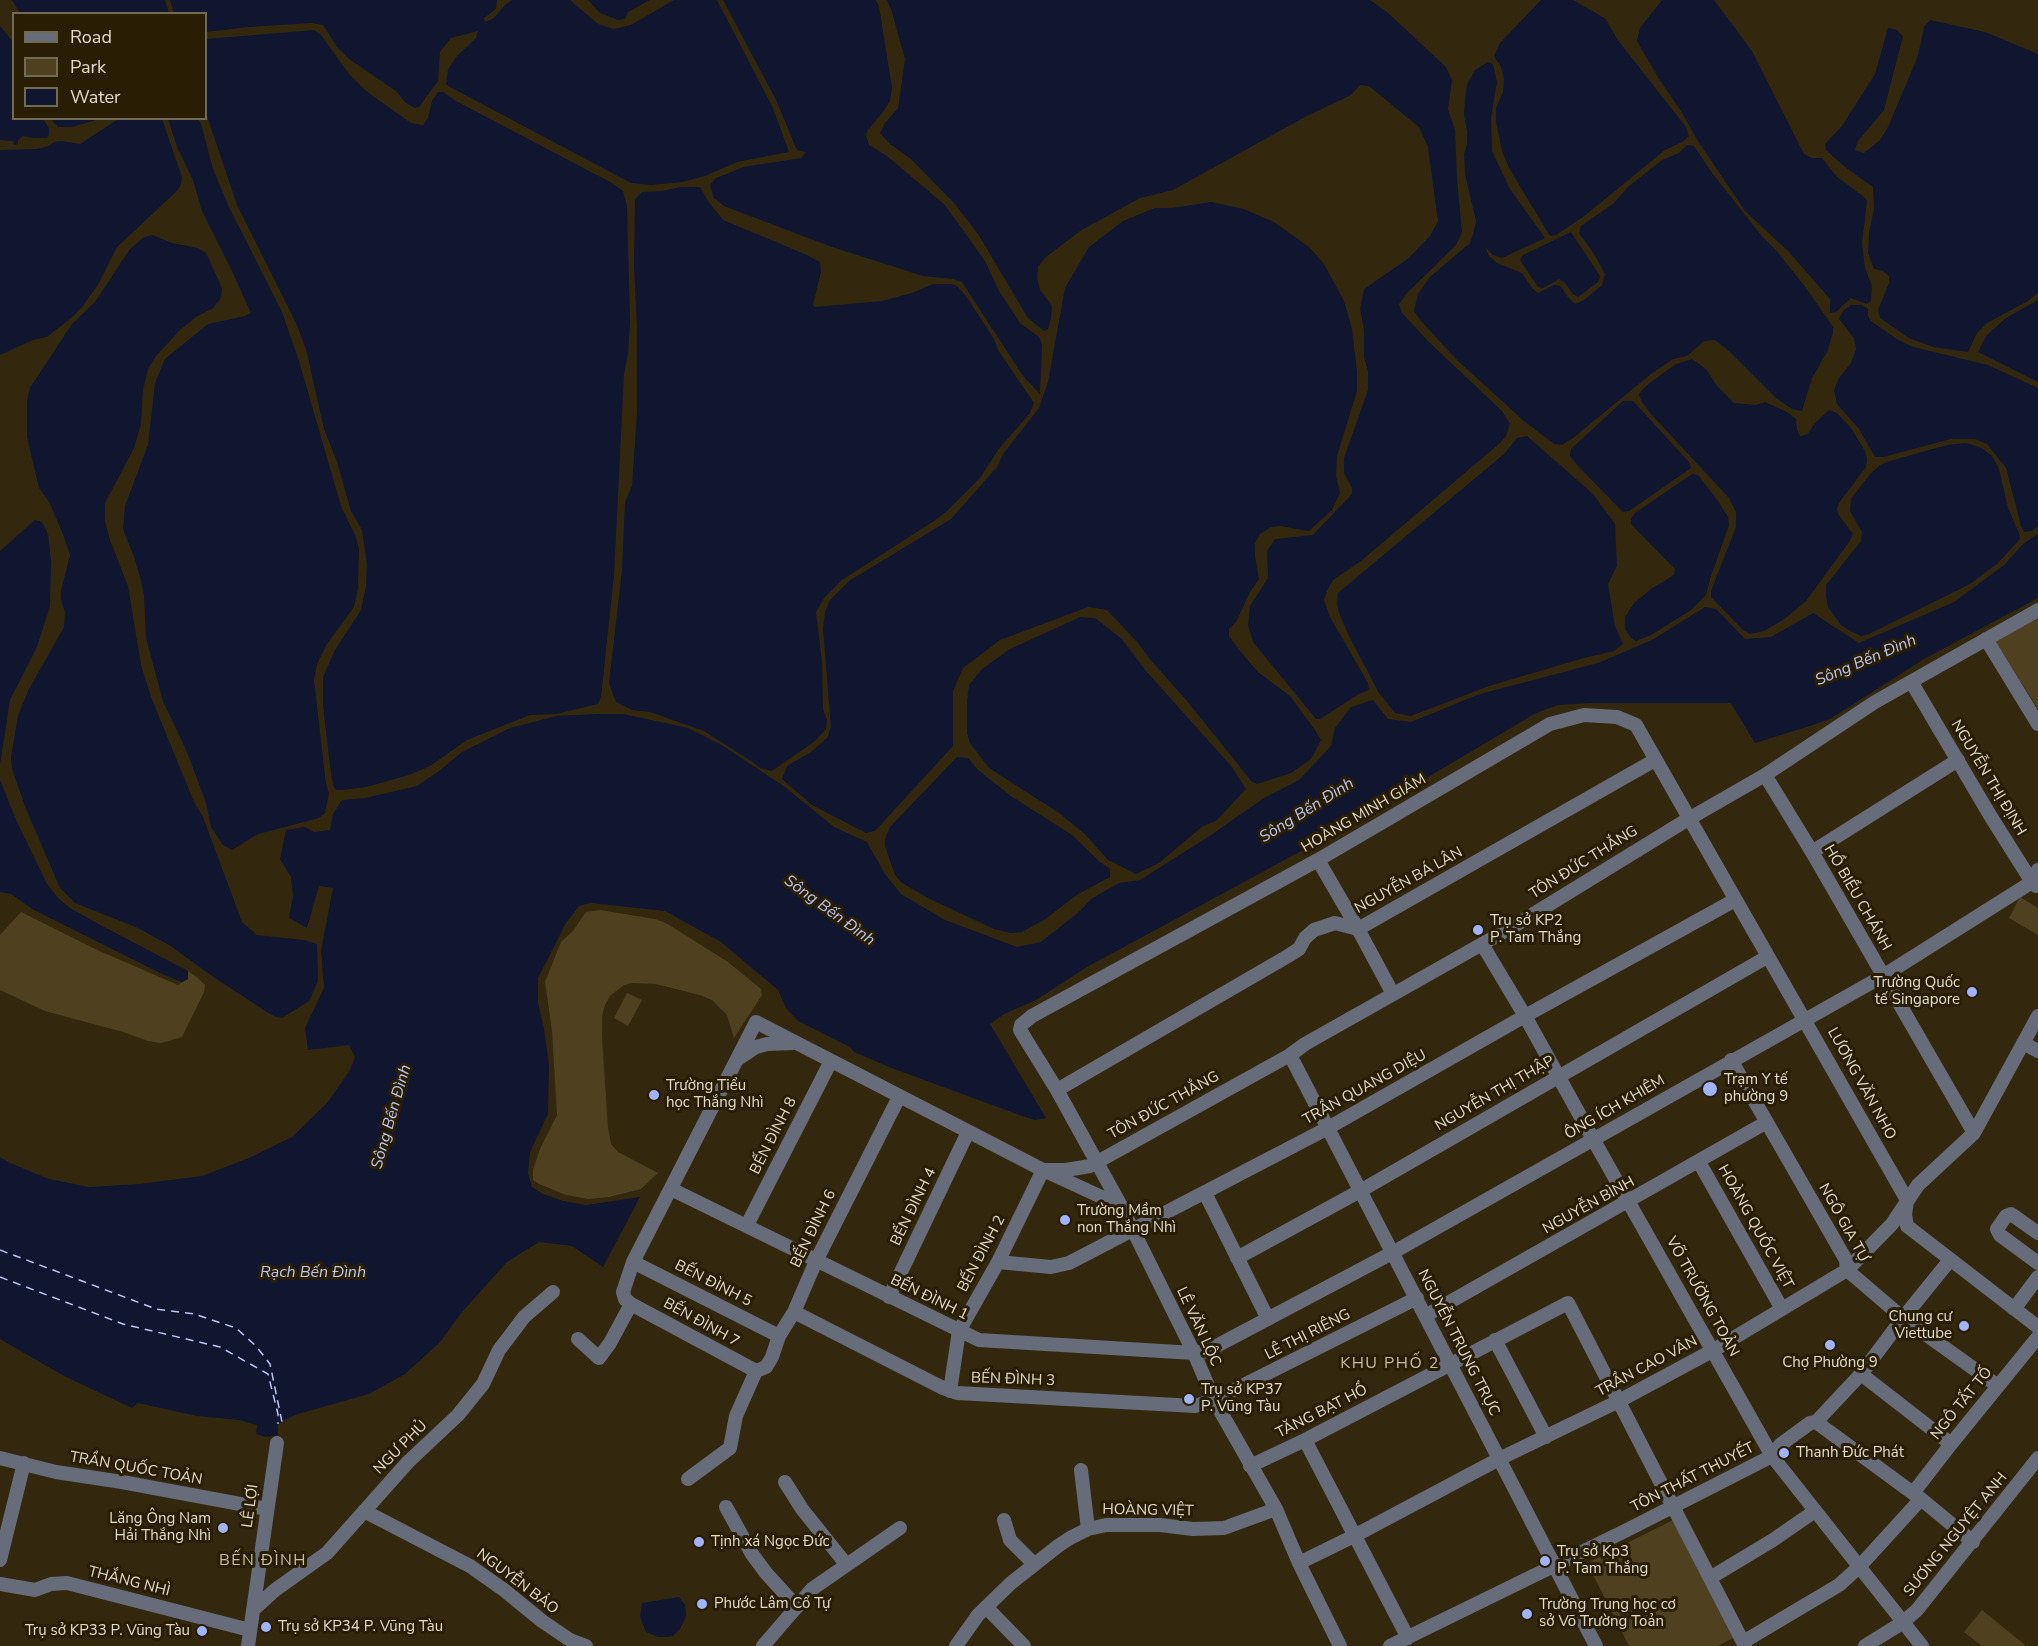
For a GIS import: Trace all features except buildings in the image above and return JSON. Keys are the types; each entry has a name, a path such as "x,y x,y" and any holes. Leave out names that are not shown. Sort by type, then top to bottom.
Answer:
{"street":[{"name":"TÔN ĐỨC THẮNG","path":"1043,1170 1066,1170 1090,1166 1290,1055 1305,1044 1482,944 1690,817 1765,775 1858,713 2038,610"},
{"path":"1986,639 2038,724"},
{"name":"NGUYỄN THỊ ĐỊNH","path":"1912,683 1958,760 2036,880"},
{"name":"HOÀNG MINH GIÁM","path":"1021,1025 1032,1016 1318,860 1550,724 1569,718 1605,715 1636,725 1690,817"},
{"name":"NGUYỄN BÁ LÂN","path":"1057,1090 1288,956 1299,949 1305,938 1314,930 1335,922 1358,929 1655,760"},
{"path":"1812,852 1958,760"},
{"name":"HỒ BIỂU CHÁNH","path":"1765,775 1974,1133"},
{"name":"LƯƠNG VĂN NHO","path":"1690,817 1767,957 1805,1018 1907,1200 1905,1215 1907,1226 2038,1327"},
{"path":"1318,860 1393,994"},
{"name":"ÔNG ÍCH KHIÊM","path":"1194,1353 1207,1351 1392,1253 1883,976 2036,880"},
{"name":"TRẦN QUANG DIỆU","path":"998,1262 1057,1266 1069,1263 1328,1128 1736,900"},
{"name":"VÕ TRƯỜNG TOẢN","path":"1482,944 1525,1016 1773,1456 1922,1646"},
{"name":"NGUYỄN THỊ THẬP","path":"1237,1257 1360,1191 1767,957"},
{"name":"TRẦN CAO VÂN","path":"1299,1563 1499,1459 1619,1401 1712,1351 1847,1270 1892,1224 1918,1185 1974,1133 2038,1016"},
{"name":"TÔN ĐỨC THẮNG","path":"736,1061 756,1022 1043,1170 1121,1206"},
{"name":"LÊ VĂN LỘC","path":"1021,1025 1020,1030 1057,1090 1121,1206 1194,1353 1214,1400 1276,1509 1299,1563 1340,1646"},
{"path":"578,1339 599,1358 610,1343 631,1304 625,1299 623,1288 633,1262 736,1061 756,1047 766,1044 785,1042 798,1044"},
{"path":"2023,1043 2038,1051"},
{"name":"NGUYỄN TRUNG TRỰC","path":"1290,1055 1596,1646"},
{"name":"NGÔ GIA TỰ","path":"1731,1060 1846,1260 1847,1270 1903,1318 1998,1386"},
{"name":"BẾN ĐÌNH 8","path":"747,1225 831,1061"},
{"name":"BẾN ĐÌNH 6","path":"688,1479 730,1448 736,1416 756,1371 766,1367 772,1357 779,1336 794,1312 816,1261 899,1097"},
{"name":"NGUYỄN BÌNH","path":"1425,1316 1767,1122"},
{"name":"BẾN ĐÌNH 4","path":"889,1297 968,1132"},
{"name":"HOÀNG QUỐC VIỆT","path":"1699,1162 1782,1309"},
{"name":"BẾN ĐÌNH 2","path":"950,1391 959,1331 998,1262 1043,1170"},
{"name":"BẾN ĐÌNH 1","path":"671,1189 979,1340 1194,1353"},
{"path":"1204,1193 1268,1319"},
{"path":"2038,1233 2011,1214 2006,1216 1997,1229 2000,1235 2038,1263"},
{"name":"TÔN THẤT THUYẾT","path":"1390,1646 1773,1456 1780,1445 1810,1423 1816,1422 1861,1374 1950,1260"},
{"name":"BẾN ĐÌNH 5","path":"633,1262 779,1336"},
{"path":"2014,1309 2038,1277"},
{"name":"NGƯ PHỦ","path":"253,1610 276,1590 327,1553 408,1462 458,1415 483,1384 499,1350 508,1337 524,1317 553,1292"},
{"name":"LÊ THỊ RIÊNG","path":"1214,1400 1417,1298"},
{"name":"TĂNG BẠT HỔ","path":"1250,1466 1305,1440 1568,1303 1619,1401"},
{"name":"BẾN ĐÌNH 7","path":"631,1304 756,1371"},
{"name":"BẾN ĐÌNH 3","path":"794,1312 950,1391 965,1395 1195,1406 1214,1400"},
{"name":"NGÔ TẤT TỐ","path":"1744,1644 1839,1585 1859,1567 1917,1496 1951,1444 2038,1338"},
{"path":"1495,1340 1546,1437"},
{"path":"1861,1374 1951,1444"},
{"path":"1619,1401 1744,1644"},
{"path":"1816,1422 1917,1496 1972,1542"},
{"path":"1305,1440 1408,1638"},
{"name":"LÊ LỢI","path":"248,1646 277,1443"},
{"name":"TRẦN QUỐC TOẢN","path":"0,1458 57,1472 267,1509"},
{"name":"SƯƠNG NGUYỆT ANH","path":"1865,1646 1902,1623 1917,1610 2038,1458"},
{"path":"0,1560 24,1464"},
{"path":"1082,1470 1088,1529"},
{"path":"785,1482 812,1523 846,1564"},
{"path":"726,1507 752,1554 797,1607"},
{"name":"HOÀNG VIỆT","path":"956,1646 986,1607 1034,1564 1070,1538 1088,1529 1106,1525 1160,1525 1192,1529 1224,1528 1276,1509"},
{"path":"1710,1578 1773,1540 1815,1510"},
{"name":"NGUYỄN BẢO","path":"364,1511 470,1566 504,1590 542,1622 570,1640 586,1646"},
{"path":"1004,1520 1010,1540 1034,1564"},
{"path":"763,1646 812,1589 900,1528"},
{"name":"THẮNG NHÌ","path":"0,1584 35,1590 51,1584 67,1583 250,1630"},
{"path":"986,1607 1024,1646"}],"green space":[{"path":"2038,616 2038,709 1995,641"},
{"path":"2020,897 2038,908 2038,935 2009,918"},
{"path":"600,910 666,923 728,962 761,989 762,995 734,1038 727,1015 712,1000 700,995 656,984 633,983 624,985 610,996 602,1016 602,1037 611,1144 618,1152 658,1173 641,1189 609,1197 588,1199 566,1195 539,1184 533,1180 533,1170 540,1149 557,1115 552,1031 545,982 561,942 573,931 586,912"},
{"path":"21,912 95,949 178,985 188,979 188,971 198,978 205,985 204,992 182,1037 161,1043 148,1041 45,1011 0,990 0,935"},
{"path":"627,993 642,1000 628,1026 614,1018"},
{"path":"1673,1520 1733,1638 1718,1646 1629,1646 1587,1563"},
{"path":"1982,1610 2025,1645 1982,1646 1964,1632"}],"water":[{"path":"12,0 165,0 169,12 19,12"},
{"path":"170,0 497,0 496,9 484,18 485,22 494,18 512,0 570,0 598,24 614,29 631,25 674,0 717,0 773,108 789,152 737,162 705,176 682,182 651,185 631,183 446,84 448,70 456,57 476,38 478,31 451,38 440,52 438,81 419,107 415,108 406,103 396,91 349,59 337,47 323,25 311,23 207,32 207,12 174,12"},
{"path":"588,0 650,0 628,12 625,19 618,20 600,13"},
{"path":"723,0 876,0 879,6 892,88 890,101 868,130 866,135 869,145 887,156 945,205 985,261 999,291 1020,323 1039,337 1042,345 1040,394 1023,376 962,282 923,276 832,247 724,206 714,198 710,185 716,178 744,167 801,158 806,152 796,148 776,100"},
{"path":"887,0 1370,0 1388,13 1446,67 1452,80 1448,109 1455,130 1462,232 1456,245 1407,293 1399,304 1402,313 1429,342 1502,411 1510,424 1506,436 1500,443 1361,561 1333,580 1327,591 1324,600 1330,617 1368,683 1369,690 1320,719 1316,719 1253,642 1248,625 1250,606 1268,578 1267,551 1275,539 1313,535 1352,494 1352,488 1344,473 1344,458 1368,390 1364,330 1360,309 1364,289 1409,258 1430,236 1438,221 1428,147 1419,127 1369,86 1360,85 1351,95 1305,117 1173,190 1140,198 1080,231 1046,257 1038,267 1037,277 1040,290 1052,307 1048,329 1044,331 1028,318 978,234 955,204 911,159 890,144 880,133 898,108 905,59"},
{"path":"1541,0 1573,0 1606,19 1617,39 1686,127 1689,136 1665,150 1583,217 1556,235 1550,236 1509,168 1502,151 1496,122 1496,108 1503,92 1504,79 1501,67 1494,56 1500,43"},
{"path":"1662,0 1714,0 1752,51 1804,154 1812,158 1822,158 1837,177 1867,201 1862,243 1865,268 1872,286 1871,301 1867,304 1851,298 1836,312 1830,313 1830,299 1789,252 1745,211 1698,141 1637,41 1640,28"},
{"path":"1930,20 1985,32 2038,54 2038,293 1987,323 1977,333 1968,352 1933,347 1909,338 1880,318 1878,310 1889,283 1889,276 1883,271 1874,269 1868,253 1869,232 1874,209 1873,187 1826,150 1825,144 1842,126 1875,74 1888,28 1895,29 1903,36 1884,110 1858,141 1855,150 1864,153 1880,140 1888,127 1918,56 1924,27"},
{"path":"0,26 12,41 12,120 44,120 49,128 49,135 47,138 23,136 18,140 18,144 14,145 13,141 0,140"},
{"path":"314,30 321,35 349,74 366,91 411,123 423,125 428,118 432,101 438,92 443,92 623,191 627,206 630,320 624,374 614,575 601,697 598,704 556,714 530,715 467,740 430,766 409,775 366,787 336,790 333,785 323,706 323,677 335,650 361,610 366,586 367,564 362,530 351,511 337,462 324,429 306,349 296,323 237,205 207,116 207,39"},
{"path":"1488,62 1493,64 1497,82 1491,118 1492,151 1510,189 1545,238 1502,258 1493,255 1485,247 1489,256 1497,263 1522,273 1538,293 1554,285 1561,286 1575,304 1584,300 1602,285 1605,274 1579,233 1581,226 1614,203 1628,187 1662,160 1679,153 1687,145 1694,146 1712,173 1806,288 1833,327 1827,352 1812,378 1802,411 1792,409 1776,398 1715,340 1704,341 1687,356 1673,359 1651,374 1573,438 1562,445 1554,444 1524,421 1457,360 1421,321 1414,311 1418,294 1430,277 1470,243 1473,234 1476,221 1465,174 1464,154 1467,131 1464,114 1465,101 1467,84 1475,70"},
{"path":"52,120 96,120 73,127 58,127"},
{"path":"117,120 162,120 182,177 181,185 117,247 99,283 71,318 47,337 33,340 0,355 0,150 37,149 62,141 80,144"},
{"path":"168,120 199,120 213,169 228,205 282,312 299,361 341,506 356,537 359,549 358,588 354,607 327,644 317,664 314,680 329,793 325,813 319,818 258,834 232,850 223,845 211,827 206,803 187,752 163,701 146,638 141,580 123,529 125,506 148,445 155,383 165,359 208,324 251,313 202,211 193,180 177,147"},
{"path":"700,187 723,220 820,262 821,272 813,305 815,307 882,301 912,293 933,284 957,286 966,296 994,339 998,350 1034,403 1030,413 998,450 980,478 946,512 842,580 824,598 816,612 826,729 815,741 772,771 760,768 704,731 650,712 632,710 616,702 609,683 622,570 625,502 632,486 637,413 635,199 642,192"},
{"path":"1211,202 1244,209 1274,222 1309,247 1324,264 1344,301 1352,329 1357,391 1337,456 1336,475 1340,493 1332,510 1309,531 1280,526 1271,527 1260,534 1255,543 1259,579 1250,592 1236,622 1229,629 1229,636 1240,651 1258,672 1290,696 1315,730 1321,740 1311,759 1291,773 1257,784 1252,782 1138,643 1107,610 1088,607 1000,640 963,668 953,691 953,746 875,831 866,833 812,805 782,779 787,766 811,752 827,738 831,727 823,629 825,612 830,600 849,581 951,519 997,467 1003,454 1039,408 1048,382 1065,288 1089,247 1123,221 1155,208 1172,208"},
{"path":"1571,232 1600,276 1598,282 1578,297 1559,279 1543,288 1538,287 1520,260 1523,255"},
{"path":"153,235 172,243 198,248 206,253 222,288 221,298 213,308 196,317 180,330 156,356 148,369 143,390 141,424 134,448 105,503 105,521 128,586 141,665 151,697 194,802 203,817 242,922 257,935 304,940 317,944 318,981 311,997 309,1001 282,1018 267,1012 169,945 138,928 75,903 60,888 26,809 12,769 11,757 18,715 29,689 64,627 65,612 61,591 70,555 49,502 39,488 27,437 27,400 30,388 72,324 95,302 130,249 144,237"},
{"path":"2038,300 2038,382 1978,352 1986,336 2006,318"},
{"path":"1851,305 1862,305 1868,309 1871,321 1913,347 1988,365 2038,388 2038,526 2032,531 2024,532 2006,468 1987,444 1975,439 1951,439 1883,457 1875,457 1859,429 1837,404 1834,390 1839,378 1851,363 1856,349 1854,338 1839,319 1843,311"},
{"path":"1692,359 1706,369 1717,386 1734,403 1756,405 1765,402 1787,412 1796,419 1800,436 1808,434 1814,424 1829,410 1837,413 1851,428 1865,451 1866,467 1837,509 1838,514 1853,534 1849,542 1806,601 1783,620 1764,631 1750,634 1743,630 1711,597 1711,591 1736,527 1736,512 1729,498 1651,414 1639,395 1651,382 1676,364"},
{"path":"1623,401 1633,401 1689,462 1691,468 1629,511 1623,512 1570,456 1571,449"},
{"path":"1527,436 1593,494 1615,524 1617,566 1608,584 1615,626 1623,644 1614,651 1489,686 1411,716 1395,713 1379,693 1350,638 1339,613 1338,593 1504,454 1517,438"},
{"path":"1966,443 1982,448 1992,456 1999,469 2008,508 2020,539 1998,563 1970,584 1869,634 1861,636 1850,631 1841,625 1828,607 1826,585 1861,541 1862,532 1850,511 1851,499 1880,465 1947,445"},
{"path":"1692,474 1698,475 1718,501 1728,517 1729,525 1706,595 1691,610 1651,635 1636,641 1625,629 1625,617 1634,603 1674,575 1675,569 1631,524 1631,519 1635,513"},
{"path":"35,520 42,522 48,534 51,560 50,606 37,647 10,700 0,765 0,551"},
{"name":"Rạch Bến Đình","path":"2038,534 2038,598 1924,659 1830,719 1755,743 1731,703 1558,705 1536,713 1327,837 1087,967 1036,1000 1004,1014 990,1024 1046,1118 1035,1120 1025,1117 854,1052 850,1047 798,1021 786,1008 778,990 721,942 665,911 591,903 579,906 566,923 538,978 538,1002 549,1065 548,1114 530,1152 528,1173 532,1187 543,1194 563,1201 586,1205 640,1197 603,1267 572,1246 539,1242 507,1262 462,1312 440,1342 405,1374 369,1394 284,1420 278,1425 278,1435 267,1437 256,1434 257,1425 239,1420 197,1416 138,1403 132,1408 64,1376 0,1339 0,1157 49,1179 89,1187 140,1184 202,1176 249,1158 292,1137 328,1102 350,1070 355,1057 349,1045 308,1050 305,1028 324,988 321,951 333,888 319,886 307,928 289,918 293,896 291,877 280,859 286,830 305,827 314,832 330,830 333,814 342,800 365,798 417,786 462,752 510,728 556,716 623,714 688,728 720,744 785,787 834,827 867,842 885,874 901,894 945,920 1017,947 1041,942 1080,911 1091,899 1119,883 1140,880 1264,798 1299,780 1331,746 1335,728 1351,707 1373,700 1388,719 1411,722 1480,694 1598,663 1652,640 1705,607 1716,609 1745,639 1771,637 1813,613 1859,643 1954,602 2004,565 2024,543"},
{"path":"1080,617 1095,618 1122,639 1146,671 1232,767 1246,789 1216,821 1203,826 1159,863 1136,874 1108,860 1085,834 1059,813 989,768 970,743 967,733 969,685 982,669 1010,649"},
{"path":"957,757 968,758 978,770 1011,796 1072,835 1110,869 1110,877 1078,894 1044,920 1022,932 1011,933 994,929 902,883 895,875 885,846 890,827"},
{"path":"0,780 17,822 47,884 58,898 70,908 188,971 188,979 182,982 162,974 34,910 11,894 0,892"},
{"path":"679,1597 685,1605 686,1616 680,1629 673,1636 668,1637 658,1637 646,1632 640,1617 642,1603"}],"ferry route":[{"path":"0,1250 156,1309 194,1314 236,1328 256,1346 270,1364 282,1422"},
{"path":"0,1277 123,1324 220,1347 268,1374 278,1414 278,1424"}],"place":[{"name":"Trụ sở KP2 P. Tam Thắng","path":"1478,930"},
{"name":"Trường Quốc tế Singapore","path":"1972,992"},
{"name":"Trạm Y tế phường 9","path":"1710,1089"},
{"name":"Trường Tiểu học Thắng Nhì","path":"654,1095"},
{"name":"Trường Mầm non Thắng Nhì","path":"1065,1220"},
{"name":"Chung cư Viettube","path":"1964,1326"},
{"name":"Chợ Phường 9","path":"1830,1345"},
{"name":"Trụ sở KP37 P. Vũng Tàu","path":"1189,1399"},
{"name":"Thanh Đức Phát","path":"1784,1453"},
{"name":"Lăng Ông Nam Hải Thắng Nhì","path":"223,1528"},
{"name":"Tịnh xá Ngọc Đức","path":"699,1542"},
{"name":"Trụ sở Kp3 P. Tam Thắng","path":"1545,1561"},
{"name":"Phước Lâm Cổ Tự","path":"702,1604"},
{"name":"Trường Trung học cơ sở Võ Trường Toản","path":"1527,1614"},
{"name":"Trụ sở KP34 P. Vũng Tàu","path":"266,1627"},
{"name":"Trụ sở KP33 P. Vũng Tàu","path":"202,1631"}],"district":[{"name":"KHU PHỐ 2","path":"1390,1364"},
{"name":"BẾN ĐÌNH","path":"263,1561"}],"water label":[{"name":"Sông Bến Đình","path":"1866,661"},
{"name":"Sông Bến Đình","path":"1307,811"},
{"name":"Sông Bến Đình","path":"829,911"},
{"name":"Sông Bến Đình","path":"392,1117"}]}
